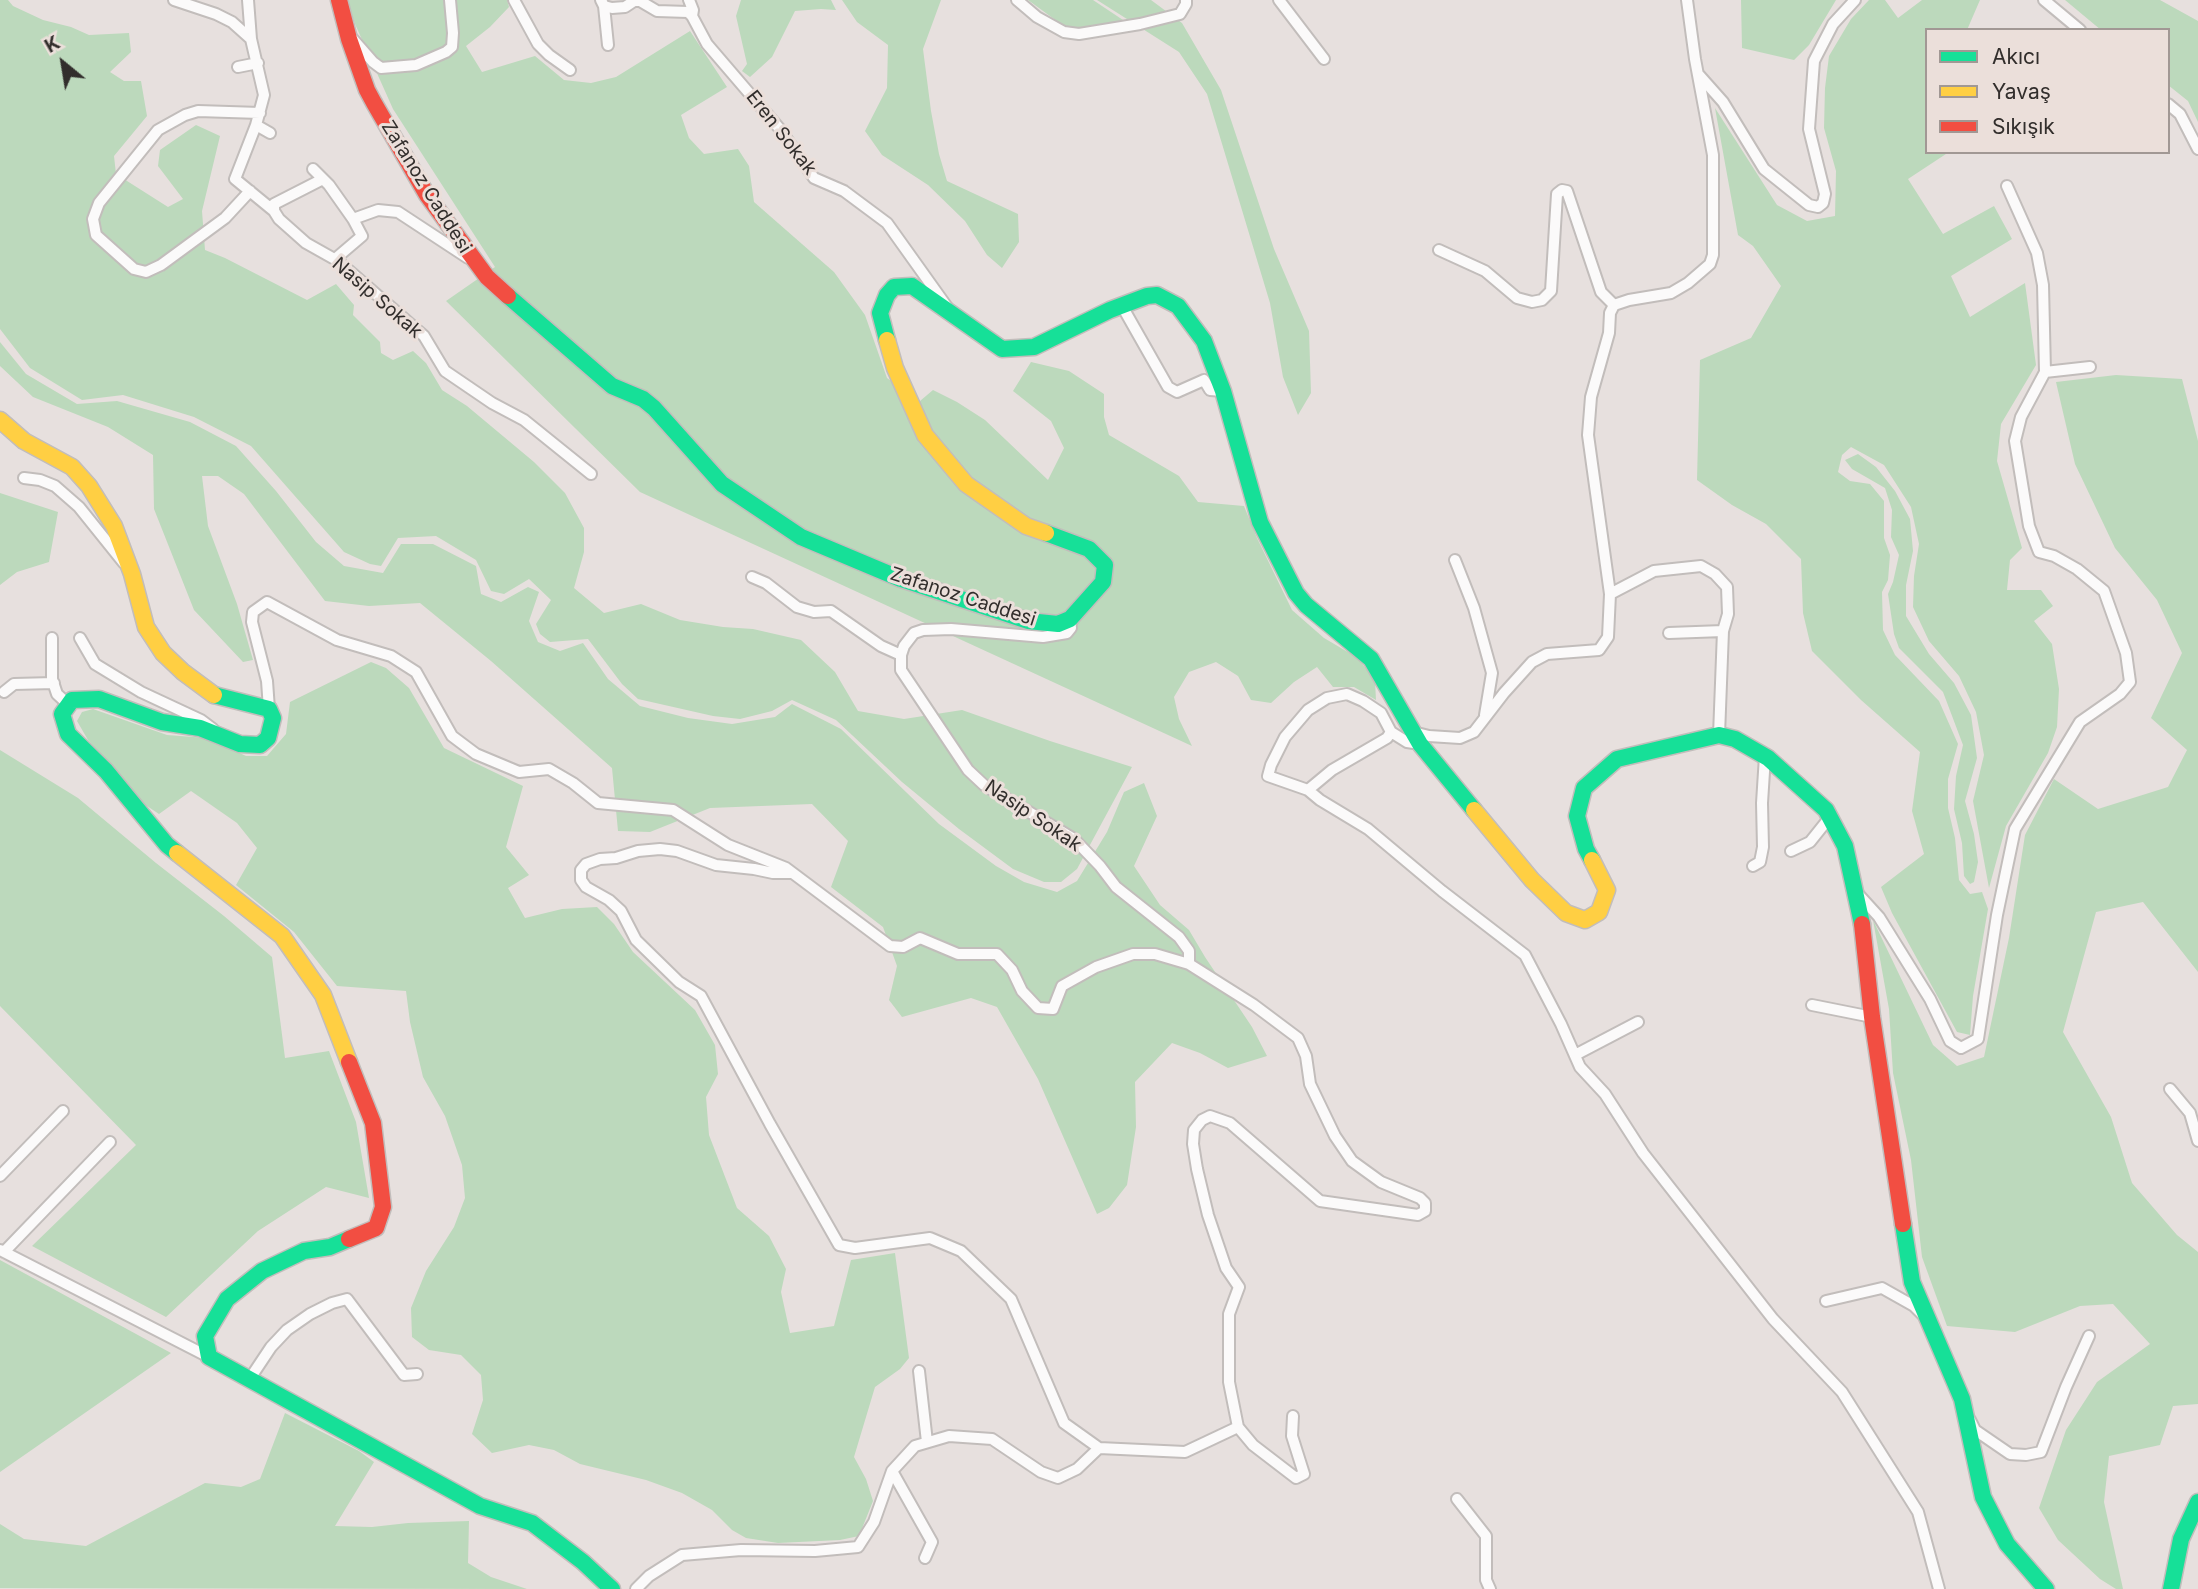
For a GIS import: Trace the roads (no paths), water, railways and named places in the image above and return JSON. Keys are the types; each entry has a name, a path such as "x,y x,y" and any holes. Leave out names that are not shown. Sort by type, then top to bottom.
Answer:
{"street":[{"path":"174,0 216,13 232,22 251,39"},
{"path":"248,0 251,39 264,95 260,113 256,125 234,179 250,191 225,218 161,265 146,272 134,270 96,234 93,219 99,203 158,130 198,111 260,113"},
{"name":"Zafanoz Caddesi","path":"339,0 367,90 428,195 474,261 502,292 612,386 643,399 654,408 722,484 801,537 901,579 1028,621 1058,624 1070,619"},
{"path":"348,33 381,68 416,65 452,47 450,0"},
{"path":"514,0 538,44 570,69"},
{"name":"Eren Sokak","path":"689,0 692,16 707,44 772,120 814,178 844,191 887,223 948,309"},
{"path":"1017,0 1037,17 1064,32 1079,34 1180,14 1186,0"},
{"path":"1279,0 1324,59"},
{"path":"1687,0 1713,155 1713,254 1710,264 1671,293 1629,300 1614,305 1610,313 1609,333 1591,397 1588,435 1610,594 1608,637 1599,650 1547,654 1532,662 1474,732 1460,738 1429,736 1407,741 1391,732 1381,713 1363,701 1347,694 1327,698 1308,710 1285,737 1275,754 1268,776 1308,790 1368,829 1525,955 1580,1067 1605,1094 1643,1153 1764,1308 1842,1392 1919,1512 1939,1589"},
{"path":"1698,74 1723,102 1764,169 1809,205 1818,207 1823,203 1825,194 1809,129 1814,61 1833,24 1855,0"},
{"path":"2044,0 2078,28"},
{"path":"603,3 612,8 625,7 634,1 640,1 657,11 688,12 692,16"},
{"path":"603,3 608,45"},
{"path":"238,67 258,63"},
{"path":"2170,106 2180,114 2198,149"},
{"path":"256,125 270,132"},
{"path":"313,169 354,219 362,236 335,260"},
{"path":"274,211 274,204 321,180"},
{"path":"1857,893 1878,917 1923,987 1950,1041 1961,1048 1978,1039 1997,915 2015,829 2080,722 2120,694 2130,682 2126,653 2104,591 2077,569 2054,556 2039,552 2029,526 2015,441 2021,417 2045,372 2043,285 2038,253 2007,186"},
{"path":"1439,250 1485,271 1517,299 1532,302 1542,300 1551,291 1557,194 1562,190 1567,191 1601,292 1614,305"},
{"name":"Nasip Sokak","path":"250,191 306,243 335,260 424,336 445,371 492,403 524,419 591,474"},
{"path":"354,219 378,210 398,212 474,261"},
{"path":"752,577 765,583 797,607 814,612 831,611 881,646 901,655 910,637 923,630 951,629 1043,637 1067,633 1071,628 1070,619 1103,582 1105,565 1089,549 1026,526 966,484 925,435 895,368 880,313 887,295 894,288 912,286 1002,349 1010,350 1034,347 1147,296 1157,295 1178,306 1204,341 1223,391 1260,522 1296,593 1306,605 1371,659 1416,738 1532,880 1566,913 1585,920 1600,912 1607,890 1586,849 1577,816 1584,788 1617,759 1719,734 1735,739 1765,756 1826,810 1845,846 1857,893 1866,947 1872,1017 1912,1282 1975,1430 2010,1454 2026,1455 2041,1451 2089,1336"},
{"path":"1122,306 1168,387 1177,392 1204,380 1210,390 1223,391"},
{"path":"2045,372 2090,367"},
{"path":"0,420 24,441 72,467 89,486 114,526 132,574 146,627 163,653 183,673 215,696 269,709"},
{"path":"24,478 55,486 79,507 132,574"},
{"path":"1454,560 1474,608 1492,673 1485,718"},
{"path":"1610,594 1654,571 1701,566 1715,574 1727,587 1728,614 1723,631 1719,734"},
{"path":"209,1357 205,1336 227,1299 262,1270 304,1251 330,1247 376,1228 383,1207 373,1123 323,995 282,936 167,845 106,771 68,734 62,714 72,700 99,699 162,722 200,728 240,744 260,745 268,738 273,718 269,709 267,681 253,612 267,602 337,640 391,656 416,672 452,736 476,754 519,772 549,769 573,783 598,803 673,810 728,845 764,858 791,873 890,946 903,947 920,939 958,954 997,954 1012,970 1022,991 1038,1008 1053,1009 1062,986 1096,967 1133,954 1154,954 1189,964 1254,1005 1298,1038 1306,1056 1310,1084 1335,1136 1352,1161 1381,1182 1420,1198 1425,1203 1425,1211 1418,1215 1320,1201 1230,1124 1210,1116 1202,1120 1194,1130 1197,1169 1208,1215 1226,1268 1239,1287 1229,1314 1229,1381 1238,1427 1253,1445 1296,1478 1304,1474 1292,1436 1293,1416"},
{"path":"1669,633 1723,631"},
{"path":"52,638 51,666 54,683 57,694 69,705"},
{"path":"80,638 95,664 141,692 201,720 227,738"},
{"name":"Nasip Sokak","path":"901,655 904,678 968,771 984,785 1074,839 1116,887 1179,937 1189,951 1189,964"},
{"path":"4,692 14,684 54,683"},
{"path":"1308,790 1332,770 1387,738 1391,732"},
{"path":"1753,866 1760,862 1763,846 1765,756"},
{"path":"1791,851 1810,842 1830,817"},
{"path":"791,873 716,865 677,851 660,849 638,850 616,858 586,863 581,870 581,880 586,887 609,900 621,911 636,940 679,982 701,996 839,1245 855,1248 930,1238 961,1251 1011,1299 1064,1423 1099,1448 1185,1452 1238,1427"},
{"path":"1812,1005 1872,1017"},
{"path":"1574,1055 1638,1022"},
{"path":"2170,1089 2190,1113 2198,1141"},
{"path":"0,1176 63,1111"},
{"path":"110,1142 2,1251 209,1357 481,1506 532,1523 583,1562 612,1589"},
{"path":"1826,1301 1882,1288 1914,1306 1929,1321"},
{"path":"249,1380 271,1347 288,1330 332,1303 347,1298 404,1375 417,1374"},
{"path":"919,1371 927,1442"},
{"path":"1964,1408 1983,1497 2007,1544 2046,1589"},
{"path":"636,1589 649,1576 682,1555 741,1550 858,1547 874,1522 892,1471 915,1446 927,1442 949,1436 992,1439 1041,1472 1058,1478 1077,1469 1099,1448"},
{"path":"892,1471 932,1542 925,1558"},
{"path":"1457,1499 1486,1536 1486,1580 1490,1589"},
{"path":"2171,1589 2181,1539 2198,1502"}]}
